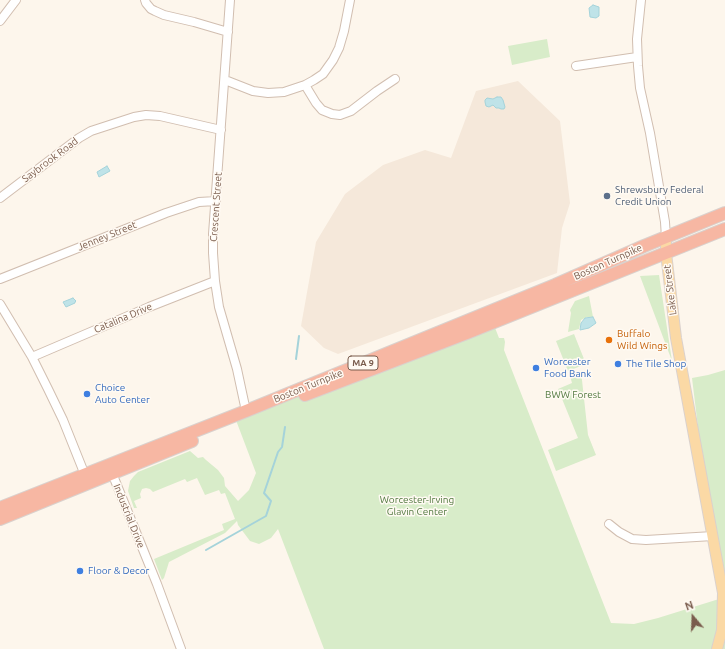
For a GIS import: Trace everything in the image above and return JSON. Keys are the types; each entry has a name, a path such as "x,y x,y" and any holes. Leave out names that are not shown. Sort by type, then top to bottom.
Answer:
{"highway":[{"name":"Boston Turnpike","path":"0,508 246,411 556,285 725,213"},
{"name":"Boston Turnpike","path":"0,519 725,229"}],"main road":[{"name":"Lake Street","path":"666,238 666,253 676,338 723,593 722,630 717,649"}],"street":[{"path":"0,21 16,0"},
{"path":"145,0 151,8 164,16 194,22 228,32"},
{"name":"Crescent Street","path":"230,0 213,252 219,307 237,369 246,411"},
{"path":"224,80 253,90 268,93 284,92 305,85 314,80 323,74 339,49 350,0"},
{"name":"Lake Street","path":"641,0 637,39 640,87 666,222 666,238"},
{"path":"576,66 637,57"},
{"path":"305,85 322,110 340,115 351,111 394,79"},
{"name":"Saybrook Road","path":"0,198 79,138 91,131 134,117 146,115 160,116 221,130"},
{"name":"Jenney Street","path":"0,279 166,213 199,202 216,201"},
{"name":"Catalina Drive","path":"32,357 215,280"},
{"path":"0,304 32,357 63,420 85,474"},
{"name":"Industrial Drive","path":"112,473 157,584 181,649"},
{"path":"609,524 619,532 632,539 646,540 713,536"}],"shaded area":[{"path":"518,81 560,121 570,203 562,228 557,273 338,354 324,348 301,326 316,242 345,194 383,165 425,150 451,158 476,91"}],"green space":[{"path":"547,39 550,57 512,65 508,46"},
{"path":"659,275 672,361 640,276"},
{"path":"589,296 593,317 587,317 581,320 579,329 568,332 571,313 570,310 575,301"},
{"name":"Worcester-Irving Glavin Center","path":"490,315 499,338 504,338 504,350 611,623 634,624 719,599 692,378 725,370 725,649 324,649 278,529 271,538 259,544 250,541 238,525 237,521 225,533 169,562 162,580 154,559 224,530 222,524 235,519 225,493 221,494 219,490 205,495 197,478 187,482 185,479 153,492 150,489 142,489 140,494 141,498 134,501 137,508 134,508 128,491 130,481 138,472 190,451 198,458 203,457 218,470 224,478 225,486 238,501 249,490 256,473 234,415"},
{"path":"574,334 586,364 568,371 556,341"},
{"name":"BWW Forest","path":"581,371 588,435 596,455 556,471 548,450 578,438 558,389 572,383 570,376"}],"water":[{"path":"593,5 599,7 599,16 596,18 590,17 589,8"},
{"path":"501,97 503,100 505,107 504,109 496,108 493,105 489,107 486,106 485,100 487,98 493,99"},
{"path":"107,166 110,171 99,177 97,172"},
{"path":"73,298 76,301 75,303 66,307 63,302"},
{"path":"593,317 596,323 589,328 580,330 581,323 585,318"}],"waterway":[{"path":"296,359 299,336"},
{"path":"206,550 266,516 271,501 264,493 278,452 282,447 285,427"}],"place":[{"name":"Shrewsbury Federal Credit Union","path":"607,196"},
{"name":"Buffalo Wild Wings","path":"609,340"},
{"name":"The Tile Shop","path":"618,364"},
{"name":"Worcester Food Bank","path":"536,368"},
{"name":"Choice Auto Center","path":"87,394"},
{"name":"Floor & Decor","path":"80,571"}]}
